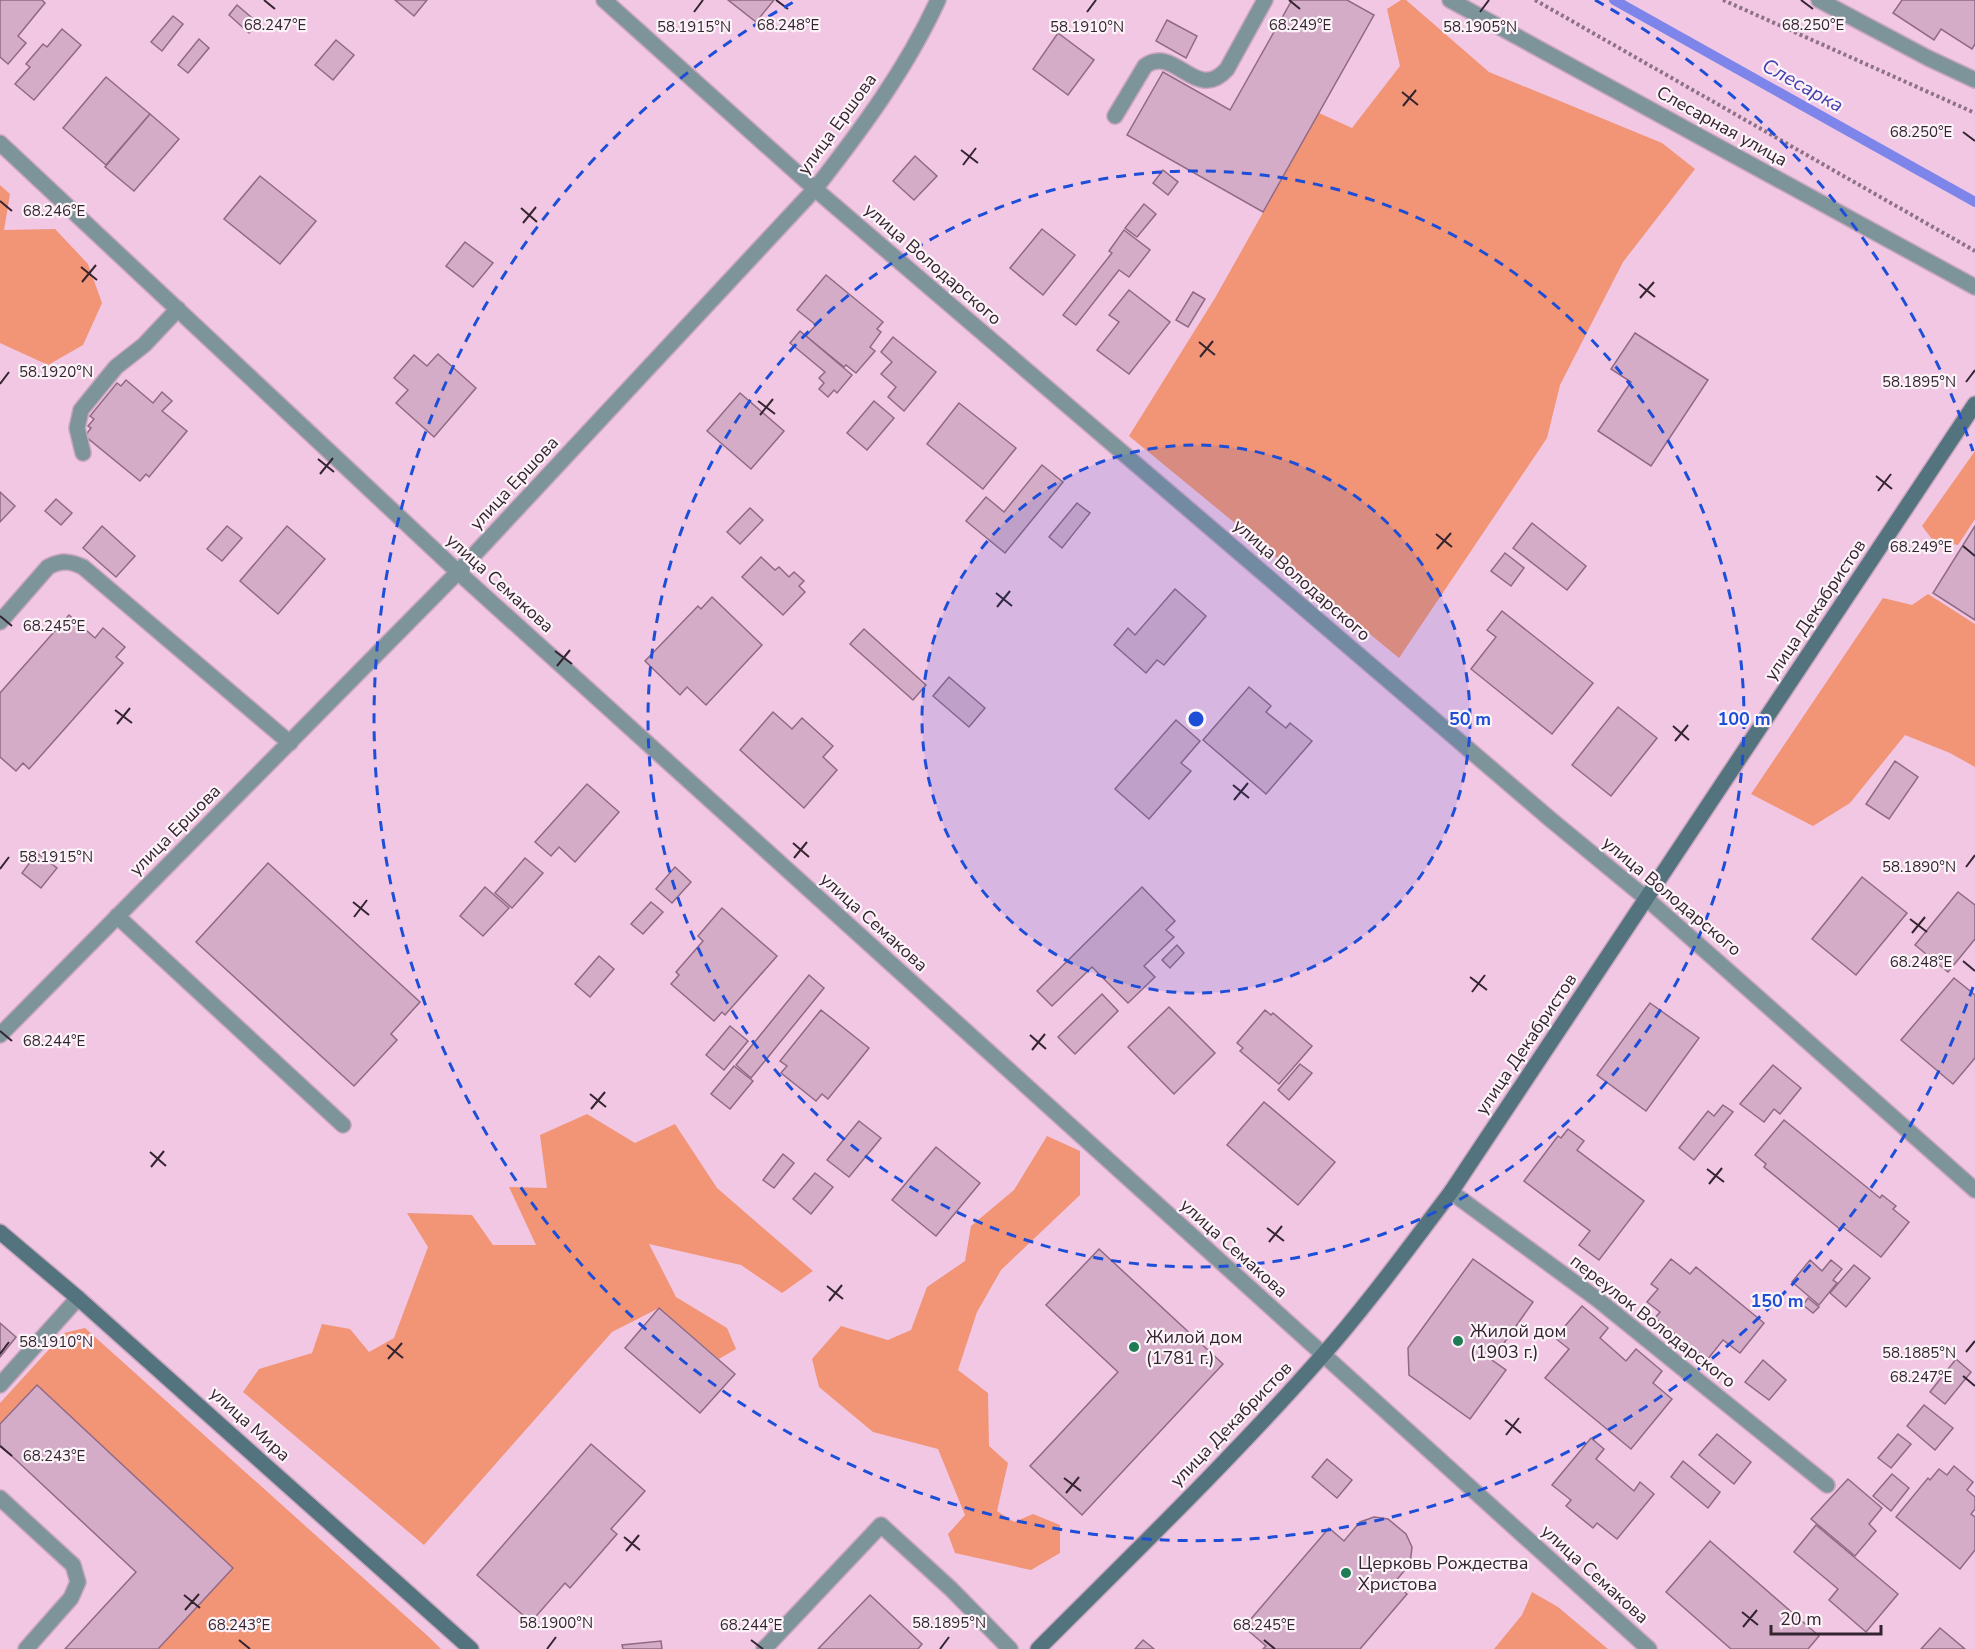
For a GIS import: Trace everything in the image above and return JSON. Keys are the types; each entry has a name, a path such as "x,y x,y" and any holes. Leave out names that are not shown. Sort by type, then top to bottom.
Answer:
{"street":[{"name":"улица Володарского","path":"604,0 815,189 1532,804 1647,899 1975,1190"},
{"name":"улица Ершова","path":"0,1035 458,572 815,189 850,144 893,81 938,0"},
{"path":"1115,116 1145,66 1152,61 1160,60 1200,80 1212,81 1221,76 1265,0"},
{"name":"Слесарная улица","path":"1450,0 1975,287"},
{"path":"1819,0 1928,58 1975,80"},
{"name":"улица Семакова","path":"0,143 458,572 1649,1649"},
{"path":"83,453 77,428 81,410 116,368 144,345 178,309"},
{"name":"улица Декабристов","path":"1038,1649 1240,1444 1323,1355 1381,1285 1451,1192 1975,404"},
{"path":"0,622 48,567 58,562 70,562 83,567 290,743"},
{"path":"117,916 343,1125"},
{"name":"переулок Володарского","path":"1451,1192 1597,1299 1827,1485"},
{"name":"улица Мира","path":"0,1232 78,1298 471,1649"},
{"path":"0,1385 78,1298"},
{"path":"0,1498 73,1565 78,1582 70,1598 26,1649"},
{"path":"764,1649 881,1525 951,1589 1010,1649"}],"path":[{"path":"1535,0 1975,251"},
{"path":"1723,0 1975,113"}],"shaded area":[{"path":"1401,0 1406,0 1489,72 1662,143 1695,169 1623,262 1560,385 1547,438 1399,658 1129,436 1215,298 1319,113 1352,128 1400,66 1387,9"},
{"path":"0,185 10,194 4,230 55,229 88,264 102,303 83,345 48,365 0,343"},
{"path":"1975,451 1975,519 1958,545 1932,539 1922,526"},
{"path":"1928,594 1975,624 1975,767 1950,753 1905,735 1850,803 1813,826 1751,794 1883,598 1912,605"},
{"path":"587,1114 635,1143 675,1124 717,1188 813,1271 782,1293 741,1265 649,1244 676,1297 727,1328 736,1349 719,1359 659,1308 612,1332 424,1545 243,1392 259,1369 312,1353 322,1324 350,1329 369,1352 394,1338 428,1247 407,1213 472,1215 493,1245 536,1245 509,1187 547,1188 540,1135"},
{"path":"1047,1136 1080,1151 1080,1195 1001,1270 977,1312 958,1370 988,1393 989,1446 1008,1463 997,1511 1014,1522 1033,1514 1060,1525 1060,1553 1031,1570 955,1553 948,1534 965,1515 938,1449 873,1432 819,1387 812,1359 841,1326 888,1340 911,1330 927,1287 965,1261 971,1226 1014,1190"},
{"path":"85,1328 441,1649 158,1649 233,1568 37,1386 0,1424 0,1403 64,1333"},
{"path":"1532,1592 1558,1607 1608,1649 1494,1649 1522,1615"}],"building":[{"path":"0,0 42,0 45,3 18,36 26,43 8,64 0,57"},
{"path":"395,0 427,0 414,16"},
{"path":"728,0 774,0 756,22"},
{"path":"1292,0 1347,0 1374,15 1263,212 1127,135 1163,72 1230,110"},
{"path":"1902,0 1975,0 1975,44 1972,49 1941,29 1934,40 1893,13"},
{"path":"237,5 258,23 249,33 229,15"},
{"path":"173,16 183,24 162,51 151,42"},
{"path":"1167,20 1197,36 1186,58 1156,41"},
{"path":"62,29 81,45 34,100 15,84 30,67 26,64 43,44 47,47"},
{"path":"1058,33 1094,60 1068,95 1033,69"},
{"path":"199,39 209,48 188,73 178,65"},
{"path":"336,40 354,55 333,80 315,65"},
{"path":"106,77 150,114 106,165 63,128"},
{"path":"150,114 179,139 134,191 105,167"},
{"path":"915,156 937,176 914,200 893,181"},
{"path":"1163,170 1178,182 1168,195 1153,183"},
{"path":"260,176 316,221 280,264 224,219"},
{"path":"1144,204 1156,214 1137,237 1125,228"},
{"path":"1042,229 1075,255 1043,295 1010,268"},
{"path":"1124,230 1150,250 1129,277 1119,270 1076,325 1063,315 1112,253 1109,251"},
{"path":"465,242 493,263 473,287 446,266"},
{"path":"826,275 883,322 877,329 881,332 870,347 875,351 856,373 846,365 844,367 806,336 816,325 797,310"},
{"path":"1129,290 1170,322 1129,374 1097,350 1119,322 1109,315"},
{"path":"1193,292 1205,299 1188,327 1176,320"},
{"path":"800,331 852,375 837,393 834,390 828,397 819,389 824,383 819,378 825,372 790,343"},
{"path":"1635,333 1708,380 1651,466 1598,431 1631,382 1611,369"},
{"path":"893,337 936,372 904,411 888,397 896,387 881,374 892,362 881,352"},
{"path":"438,354 476,388 434,437 396,403 408,390 394,378 414,355 427,366"},
{"path":"126,380 153,403 162,392 172,401 162,411 187,431 149,477 146,474 140,481 85,436 91,428 88,426 94,419 90,416 117,383 121,386"},
{"path":"740,393 784,431 751,469 707,431"},
{"path":"874,401 894,418 867,450 847,433"},
{"path":"959,403 1016,448 983,489 927,444"},
{"path":"1042,465 1063,482 1005,553 966,521 986,497 1004,512"},
{"path":"0,492 15,506 0,522"},
{"path":"56,499 72,513 61,525 45,511"},
{"path":"1077,503 1090,513 1062,548 1049,537"},
{"path":"750,508 763,520 740,544 727,532"},
{"path":"1532,523 1586,566 1567,590 1513,548"},
{"path":"102,526 135,556 116,577 83,548"},
{"path":"227,526 242,538 222,561 207,549"},
{"path":"287,526 325,559 278,614 240,581"},
{"path":"1975,526 1975,620 1933,593"},
{"path":"1505,553 1524,568 1511,586 1491,571"},
{"path":"761,557 775,570 779,567 789,577 794,572 804,581 799,586 805,592 783,615 742,577"},
{"path":"1175,589 1206,616 1164,665 1157,660 1146,673 1114,645 1128,628 1135,635"},
{"path":"712,597 762,645 706,705 687,687 680,695 645,661 698,606 701,609"},
{"path":"1502,611 1593,683 1552,734 1471,669 1496,637 1487,630"},
{"path":"69,615 95,638 103,628 125,647 116,657 123,663 29,769 23,763 16,771 0,757 0,693"},
{"path":"864,629 926,685 913,700 850,644"},
{"path":"949,677 985,708 969,727 933,696"},
{"path":"1249,687 1271,706 1266,712 1286,728 1290,723 1312,741 1266,794 1203,740"},
{"path":"1618,707 1657,738 1611,796 1572,765"},
{"path":"773,712 792,729 802,718 833,746 823,757 837,770 804,808 740,750"},
{"path":"1176,720 1200,741 1181,763 1191,771 1149,819 1115,789"},
{"path":"1895,761 1918,777 1889,819 1866,804"},
{"path":"587,784 619,812 575,862 559,847 551,856 535,842"},
{"path":"37,853 57,868 41,888 22,873"},
{"path":"525,858 543,873 512,908 495,893"},
{"path":"268,863 420,1002 391,1034 397,1040 354,1086 196,942"},
{"path":"675,867 691,882 672,903 656,889"},
{"path":"1862,877 1907,913 1856,975 1812,939"},
{"path":"485,887 509,908 483,936 460,916"},
{"path":"1142,887 1175,921 1166,930 1174,937 1144,966 1155,977 1128,1003 1092,967 1052,1006 1037,991"},
{"path":"1958,892 1975,905 1975,939 1948,972 1915,945"},
{"path":"651,902 663,912 643,934 631,924"},
{"path":"722,908 777,956 725,1015 722,1012 714,1021 671,984 679,975 676,972 703,941 698,936"},
{"path":"1177,945 1184,953 1170,968 1162,960"},
{"path":"599,956 614,969 590,997 575,984"},
{"path":"809,975 824,988 751,1078 736,1065"},
{"path":"1954,978 1975,995 1975,1058 1953,1084 1901,1040"},
{"path":"1102,994 1118,1011 1075,1054 1058,1037"},
{"path":"1650,1003 1699,1038 1646,1111 1597,1075"},
{"path":"1169,1007 1215,1053 1174,1094 1128,1047"},
{"path":"821,1010 869,1048 828,1099 822,1094 816,1101 781,1073 787,1066 780,1061"},
{"path":"1265,1010 1271,1015 1273,1013 1312,1046 1279,1084 1240,1051 1243,1048 1237,1043"},
{"path":"730,1026 748,1041 724,1070 706,1055"},
{"path":"1300,1064 1312,1073 1289,1100 1278,1090"},
{"path":"1773,1065 1801,1088 1780,1114 1774,1109 1764,1122 1740,1104"},
{"path":"734,1066 753,1081 730,1109 711,1094"},
{"path":"1264,1102 1335,1162 1298,1205 1227,1145"},
{"path":"1723,1105 1733,1112 1694,1160 1679,1148 1708,1111 1714,1116"},
{"path":"1784,1120 1880,1198 1882,1195 1896,1206 1893,1209 1909,1222 1881,1257 1843,1227 1841,1230 1764,1167 1766,1164 1755,1155"},
{"path":"859,1121 881,1138 849,1177 827,1160"},
{"path":"1568,1129 1584,1141 1577,1150 1644,1201 1599,1260 1579,1245 1590,1231 1524,1181 1558,1136 1561,1138"},
{"path":"936,1147 980,1183 936,1236 892,1200"},
{"path":"783,1154 794,1163 774,1188 763,1180"},
{"path":"815,1173 833,1187 811,1214 793,1199"},
{"path":"1099,1249 1223,1364 1082,1515 1030,1466 1118,1372 1046,1305"},
{"path":"1473,1259 1533,1302 1492,1360 1506,1370 1470,1419 1409,1375 1408,1348"},
{"path":"1671,1259 1690,1274 1696,1267 1764,1323 1740,1353 1723,1340 1707,1360 1655,1318 1660,1312 1647,1302 1658,1289 1651,1284"},
{"path":"1810,1260 1822,1271 1831,1260 1842,1269 1833,1280 1837,1283 1819,1305 1792,1282"},
{"path":"1854,1265 1870,1278 1846,1307 1830,1293"},
{"path":"1808,1298 1819,1307 1813,1313 1803,1305"},
{"path":"1582,1306 1608,1328 1600,1338 1626,1361 1636,1349 1662,1371 1653,1383 1672,1399 1631,1449 1545,1378 1569,1349 1555,1338"},
{"path":"659,1308 735,1374 700,1413 625,1348"},
{"path":"0,1323 16,1337 0,1357"},
{"path":"1956,1359 1971,1372 1945,1404 1930,1392"},
{"path":"1763,1360 1786,1380 1769,1400 1745,1382"},
{"path":"37,1385 233,1568 158,1649 65,1649 136,1572 0,1445 0,1424"},
{"path":"1924,1405 1953,1428 1935,1450 1907,1426"},
{"path":"1717,1434 1751,1462 1734,1484 1699,1455"},
{"path":"1898,1434 1911,1444 1891,1468 1878,1458"},
{"path":"1591,1438 1604,1449 1596,1459 1634,1491 1640,1482 1654,1494 1617,1539 1597,1523 1593,1528 1566,1506 1571,1500 1552,1485"},
{"path":"591,1444 645,1491 611,1529 617,1534 570,1588 565,1583 531,1622 477,1575"},
{"path":"1327,1459 1352,1480 1337,1498 1312,1477"},
{"path":"1683,1461 1720,1492 1708,1508 1671,1477"},
{"path":"1954,1466 1973,1482 1967,1490 1975,1497 1975,1509 1971,1514 1975,1517 1975,1550 1960,1569 1896,1517 1928,1478 1930,1480 1939,1469 1947,1475"},
{"path":"1892,1474 1909,1488 1891,1511 1873,1496"},
{"path":"1848,1479 1882,1508 1869,1524 1876,1531 1855,1556 1811,1519"},
{"name":"Церковь Рождества Христова","path":"1374,1517 1388,1519 1406,1534 1412,1547 1410,1564 1394,1583 1407,1594 1360,1649 1263,1649 1266,1646 1244,1627 1329,1528 1344,1541 1360,1522"},
{"path":"1816,1525 1898,1594 1866,1632 1829,1600 1838,1589 1794,1552"},
{"path":"1710,1541 1819,1636 1808,1649 1731,1649 1666,1592"},
{"path":"870,1595 922,1644 918,1649 818,1649"},
{"path":"1940,1628 1965,1649 1921,1649"},
{"path":"1143,1640 1148,1644 1154,1649 1135,1649"},
{"path":"661,1641 662,1649 623,1649 622,1645"}],"waterway":[{"name":"Слесарка","path":"1614,0 1975,202"}],"place":[{"name":"Жилой дом (1903 г.)","path":"1458,1341"},
{"name":"Жилой дом (1781 г.)","path":"1134,1347"},
{"name":"Церковь Рождества Христова","path":"1346,1573"}]}
